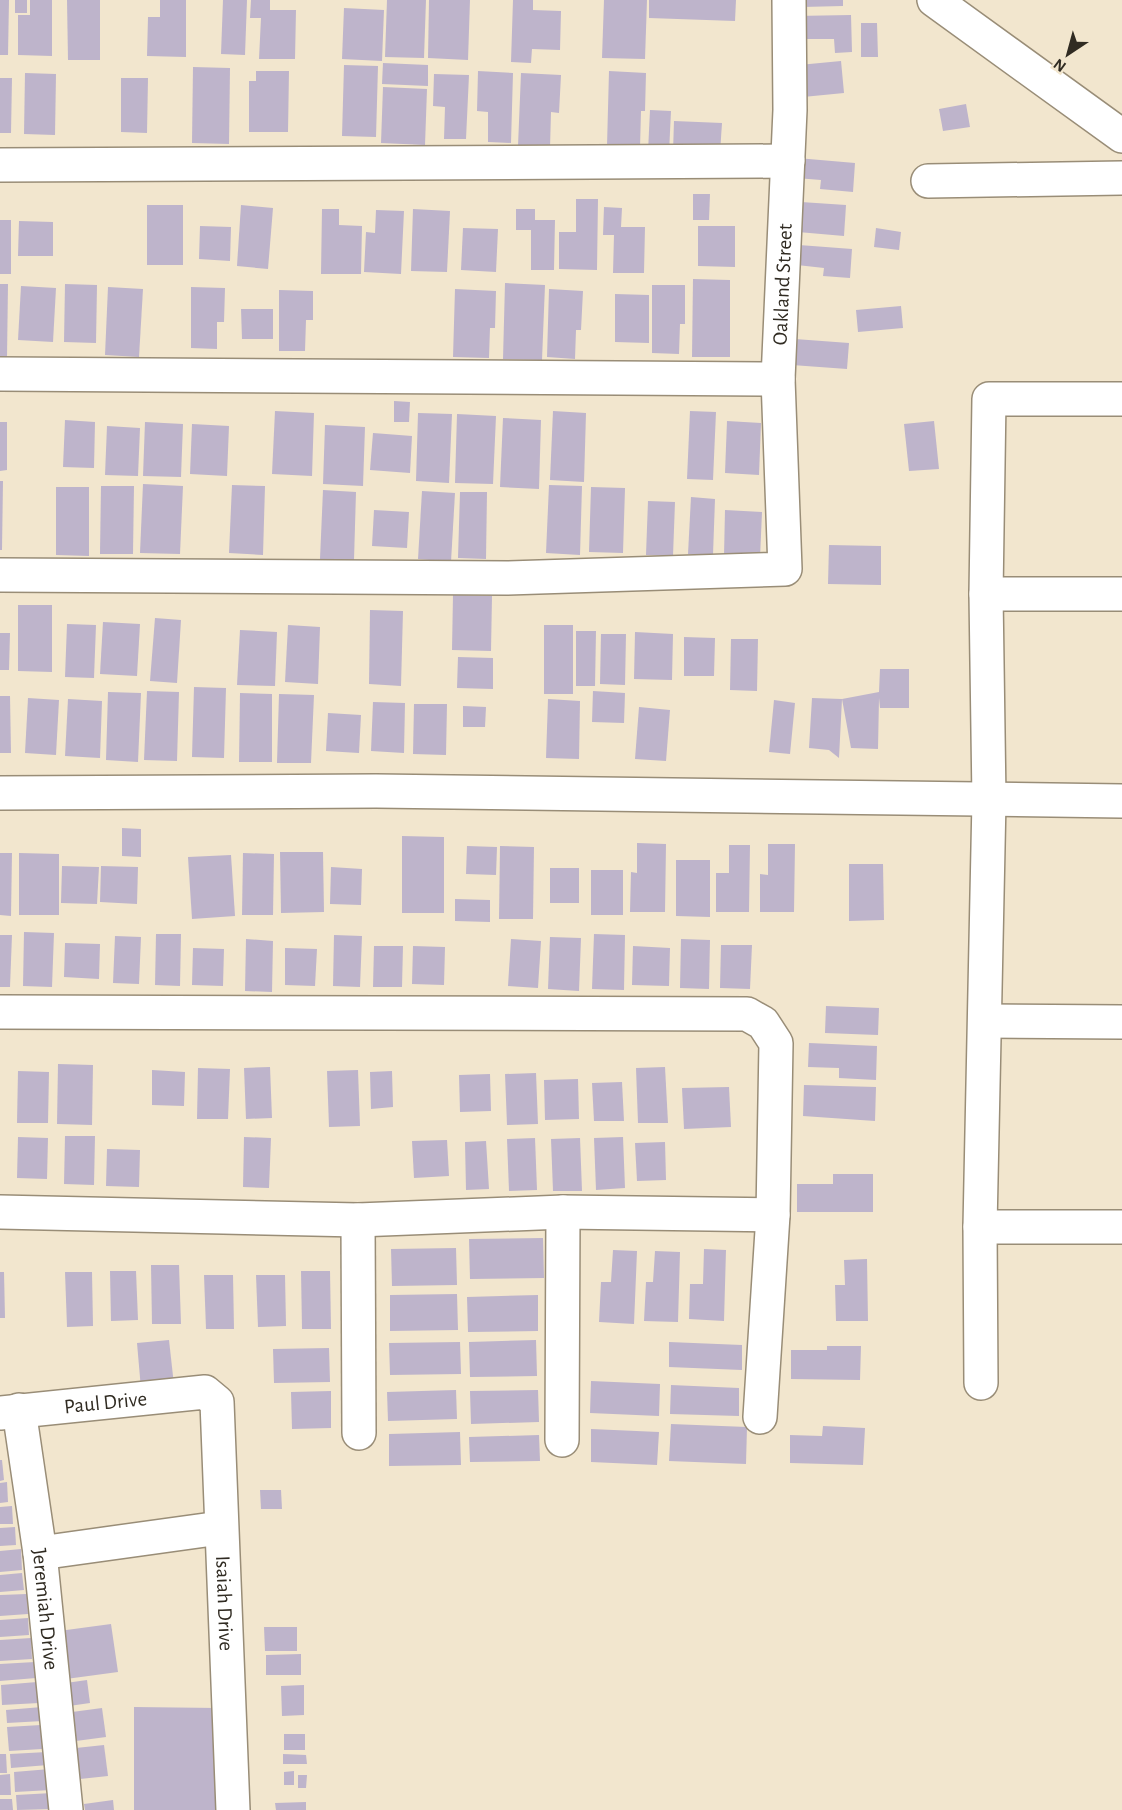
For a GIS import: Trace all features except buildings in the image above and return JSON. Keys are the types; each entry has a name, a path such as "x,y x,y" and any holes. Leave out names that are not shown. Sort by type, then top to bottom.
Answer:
{"street":[{"name":"Oakland Street","path":"0,575 507,578 785,569 778,379 788,161 789,0"},
{"path":"934,0 1122,136"},
{"path":"0,165 788,161"},
{"path":"928,181 1122,178"},
{"path":"0,374 778,379"},
{"path":"981,1383 980,1227 989,800 986,594 989,399 1122,399"},
{"path":"986,594 1122,594"},
{"path":"0,793 376,791 1122,801"},
{"path":"0,1012 747,1014 763,1023 776,1043 773,1215 760,1417"},
{"path":"985,1021 1122,1022"},
{"path":"0,1212 358,1220 563,1212 773,1215"},
{"path":"562,1440 563,1212"},
{"path":"358,1220 359,1433"},
{"path":"980,1227 1122,1227"},
{"name":"Paul Drive","path":"9,1411 205,1392 212,1397"},
{"name":"Isaiah Drive","path":"212,1397 217,1402 220,1528 233,1810"},
{"name":"Jeremiah Drive","path":"9,1411 40,1553 66,1810"},
{"path":"40,1553 220,1528"}]}
